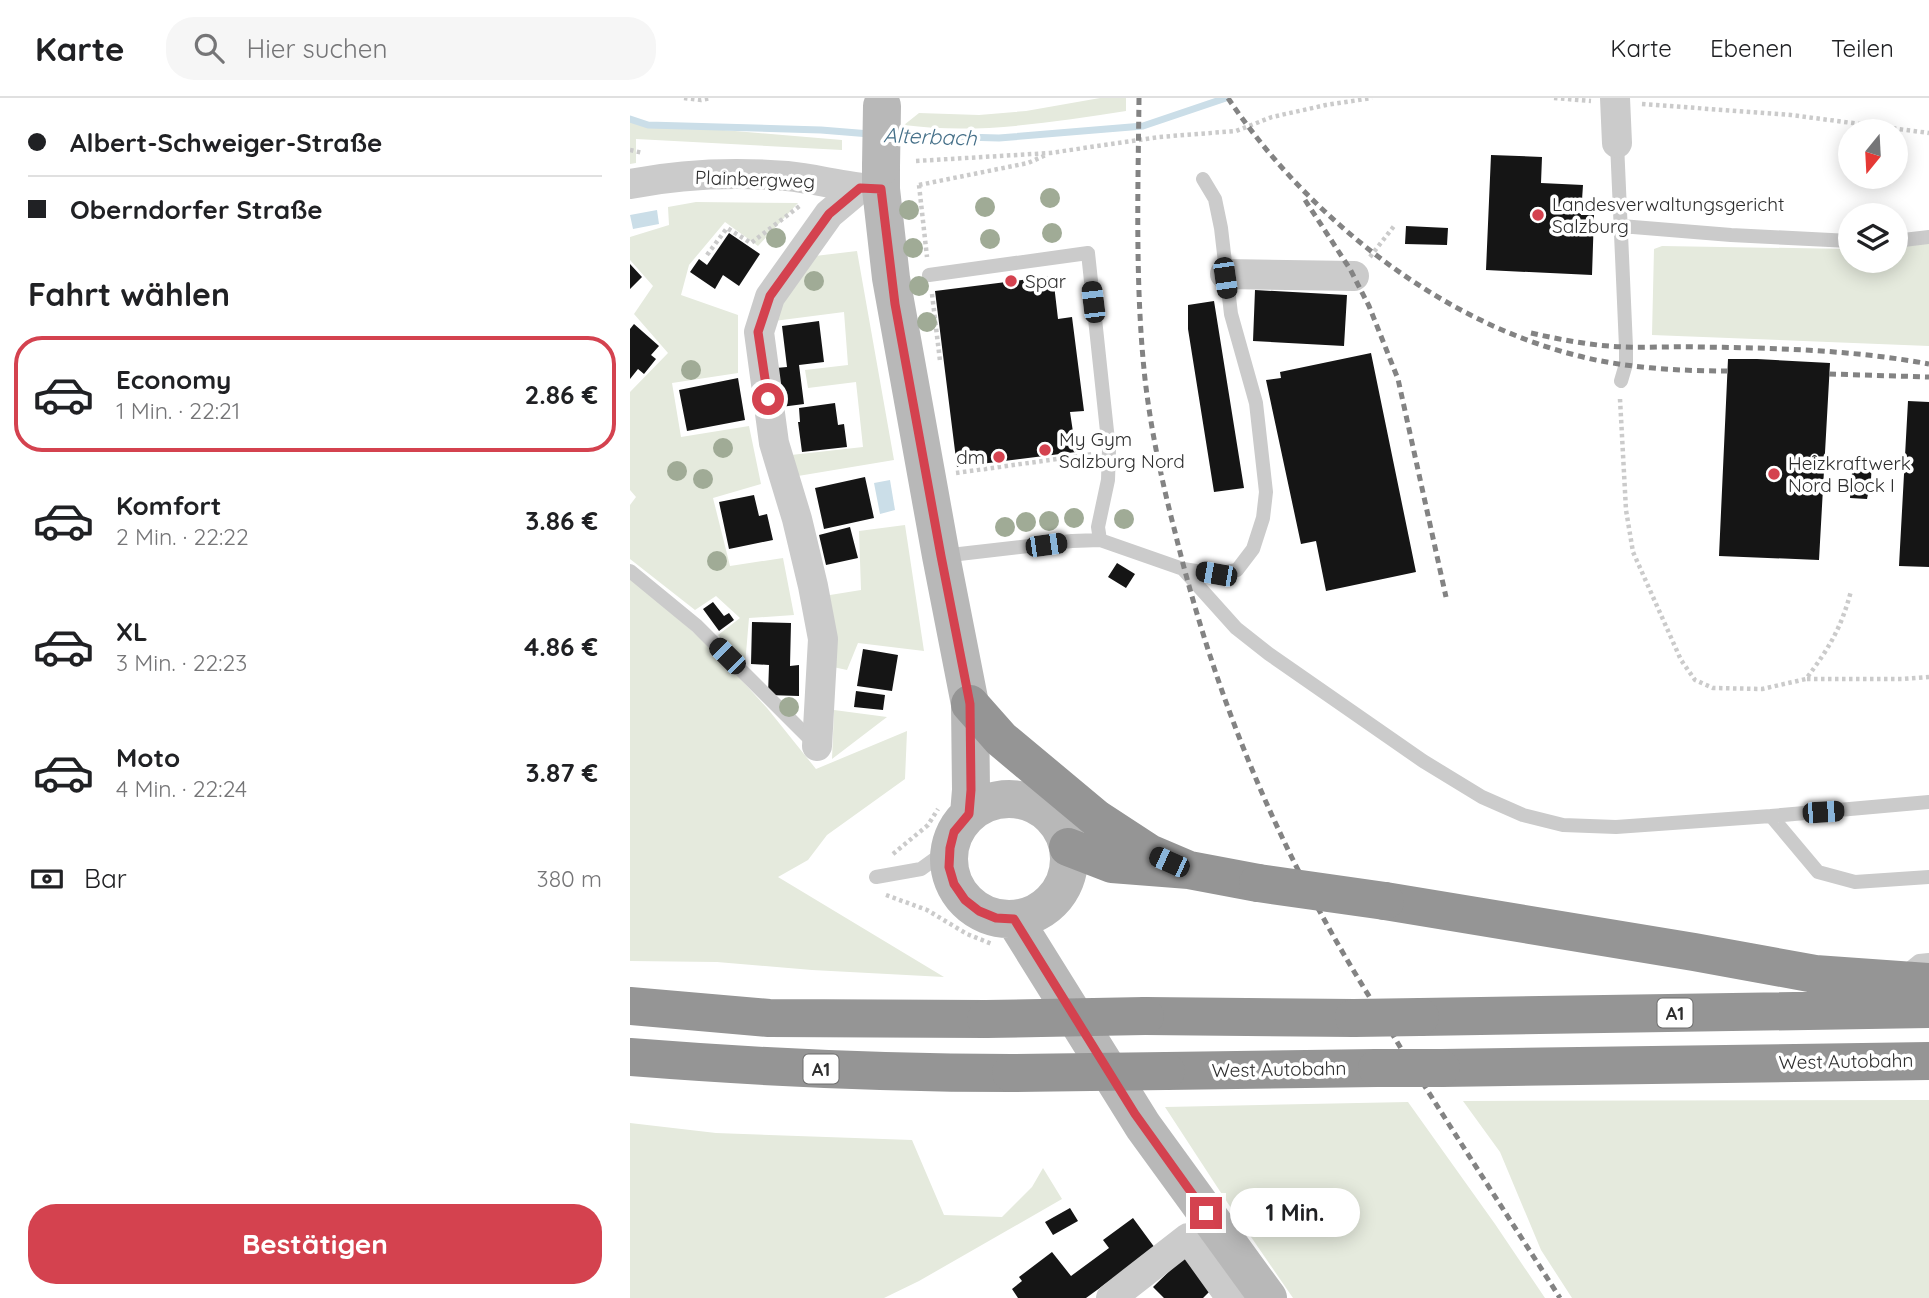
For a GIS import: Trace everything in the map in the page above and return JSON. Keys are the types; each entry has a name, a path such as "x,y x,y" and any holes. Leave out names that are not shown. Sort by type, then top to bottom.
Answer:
{"highway":[{"path":"970,704 1001,739 1097,819 1149,853 1189,870"},
{"path":"1068,847 1112,864 1189,870 1815,974 1912,981"},
{"name":"A1","path":"630,1006 769,1018 986,1019 1145,1016 1354,1018 1929,1009"},
{"name":"West Autobahn","path":"630,1057 772,1068 953,1073 1929,1061"}],"main road":[{"path":"882,102 891,278 970,704 969,814"},
{"path":"970,704 1004,785 1013,798"},
{"path":"1013,798 1031,802 1046,810 1058,823 1070,854 1069,870 1065,884 1050,903 1030,916 996,918 979,911 965,900 954,884 949,867 950,848 954,832 976,808 994,800 1013,798"},
{"path":"1050,903 1048,925 1051,979"},
{"path":"1014,919 1143,1126 1268,1298"}],"street":[{"path":"1617,143 1626,101"},
{"name":"Plainbergweg","path":"630,184 665,177 724,174 885,176"},
{"path":"817,746 823,639 797,519 774,443 758,332 770,296 829,214 885,176"},
{"path":"1225,274 1354,276"},
{"path":"1111,1298 1188,1238 1231,1298"}],"lane":[{"path":"1617,143 1626,347 1626,364 1620,381"},
{"path":"941,556 1100,540 1183,569 1216,574 1237,570 1253,549 1263,518 1266,492 1256,403 1231,314 1215,199 1203,179"},
{"path":"1621,226 1739,236 1838,240"},
{"path":"1908,239 1929,237"},
{"path":"929,275 1088,253 1109,452 1108,480 1098,527 1100,540"},
{"path":"1183,569 1236,628 1269,654 1423,761 1482,797 1523,816 1563,825 1616,827 1929,802"},
{"path":"630,571 697,626 817,746"},
{"path":"1771,816 1818,872 1855,882 1929,877"},
{"path":"876,877 921,869 950,848"},
{"path":"1912,981 1919,961 1929,960"}],"path":[{"path":"684,98 711,98"},
{"path":"885,176 1159,137 1236,131 1286,114 1372,98"},
{"path":"1626,101 1791,115 1929,133"},
{"path":"929,275 919,185 1028,163 1050,153"},
{"path":"707,256 727,228 751,243 810,198"},
{"path":"1354,276 1394,226"},
{"path":"934,314 939,353"},
{"path":"1620,381 1626,510 1633,552 1681,660 1695,680 1713,688 1762,689 1806,679 1929,677"},
{"path":"948,474 1109,452"},
{"path":"1806,679 1828,650 1844,617 1851,591"}],"shaded area":[{"path":"1100,98 1126,98 1126,111 988,128 904,125 919,113 979,115 1026,111"},
{"path":"630,122 842,140 842,150 636,139 636,163 630,164"},
{"path":"696,202 798,203 758,246 725,222 689,265 681,295 738,315 738,373 672,383 681,437 749,426 761,484 713,498 730,566 783,558 794,615 749,618 745,665 718,635 740,618 716,596 695,610 630,559 630,505 636,497 630,490 630,392 668,353 634,314 653,286 630,260 630,237 669,225 668,207"},
{"path":"1929,241 1929,346 1652,335 1654,249 1662,246 1838,249 1838,273 1908,273 1908,245"},
{"path":"857,251 894,460 798,476 791,455 863,447 856,382 808,388 805,370 848,365 844,312 774,321 790,285 815,256"},
{"path":"905,525 924,651 858,643 847,670 833,667 830,595 861,590 859,531"},
{"path":"630,577 715,651 767,708 816,769 907,731 905,779 827,835 808,860 778,877 944,977 717,962 630,961"},
{"path":"834,710 887,717 832,759"},
{"path":"1929,1100 1929,1298 1572,1298 1541,1250 1500,1152 1463,1101"},
{"path":"1408,1102 1545,1298 1293,1298 1165,1107"},
{"path":"630,1123 716,1133 912,1140 944,1215 1002,1217 1032,1187 1043,1168 1062,1199 919,1281 884,1298 630,1298"}],"water":[{"path":"657,210 659,224 633,229 630,215"},
{"path":"890,480 895,510 880,514 874,483"}],"building":[{"name":"Landesverwaltungsgericht Salzburg","path":"1491,155 1542,157 1541,183 1583,185 1581,215 1594,215 1592,275 1486,270"},
{"path":"1406,226 1448,228 1447,245 1405,244"},
{"path":"729,233 760,254 739,286 723,275 715,289 690,272 699,259 707,265"},
{"path":"630,264 642,277 630,289"},
{"path":"1053,276 1058,319 1072,317 1084,411 1070,412 1076,452 957,467 935,291"},
{"path":"1255,290 1347,295 1344,346 1253,341"},
{"path":"1214,301 1244,488 1214,492 1188,329 1188,305"},
{"path":"819,321 824,362 799,365 804,404 781,407 776,368 787,367 782,326"},
{"path":"634,324 659,346 651,355 656,359 644,374 638,369 630,379 630,329"},
{"path":"1371,353 1416,572 1326,591 1316,541 1301,544 1266,380 1281,378 1280,372"},
{"name":"Heizkraftwerk Nord Block I","path":"1728,359 1830,363 1819,560 1719,556"},
{"path":"738,378 745,420 687,431 679,390"},
{"path":"1908,401 1929,402 1929,567 1899,566"},
{"path":"835,403 838,425 844,424 847,447 802,452 799,408"},
{"path":"1853,460 1872,461 1867,499 1850,498"},
{"path":"865,477 874,518 824,529 815,488"},
{"path":"754,495 759,516 767,514 773,540 729,549 719,502"},
{"path":"850,527 858,558 826,565 819,535"},
{"path":"1117,563 1135,574 1126,588 1108,577"},
{"path":"713,602 724,616 729,613 734,620 719,631 703,609"},
{"path":"752,622 791,623 790,666 799,665 799,696 768,695 769,665 751,664"},
{"path":"863,649 898,655 892,691 857,686"},
{"path":"856,691 885,695 883,710 854,707"},
{"path":"1070,1208 1078,1221 1053,1235 1045,1222"},
{"path":"1133,1218 1155,1248 1086,1298 1018,1298 1012,1289 1022,1281 1019,1277 1052,1252 1071,1276 1109,1248 1103,1240"},
{"path":"1185,1256 1215,1286 1203,1298 1164,1298 1153,1287"}],"waterway":[{"name":"Alterbach","path":"892,135 999,138 1143,126 1226,98"},
{"name":"Alterbach","path":"630,119 648,125 870,134"}],"railway":[{"path":"1139,98 1138,274 1147,398 1170,513 1188,583 1219,682 1256,780 1300,875 1325,921 1402,1050 1560,1298"},
{"path":"1228,98 1296,183 1336,222 1379,257 1425,289 1474,317 1524,339 1593,359 1651,368 1728,371"},
{"path":"1305,200 1350,269 1369,306 1398,379 1446,597"},
{"path":"1531,333 1613,346 1815,351 1929,364"},
{"path":"1829,374 1929,377"}],"place":[{"name":"Landesverwaltungsgericht Salzburg","path":"1538,215"},
{"name":"Spar","path":"1011,281"},
{"name":"My Gym Salzburg Nord","path":"1045,450"},
{"name":"dm","path":"999,457"},
{"name":"Heizkraftwerk Nord Block I","path":"1774,474"}],"route":[{"path":"768,399 758,332 770,296 829,214 860,188 881,189 895,304 970,704 969,814 954,832 950,848 949,867 954,884 965,900 979,911 996,918 1014,919 1135,1114 1206,1213"}]}
